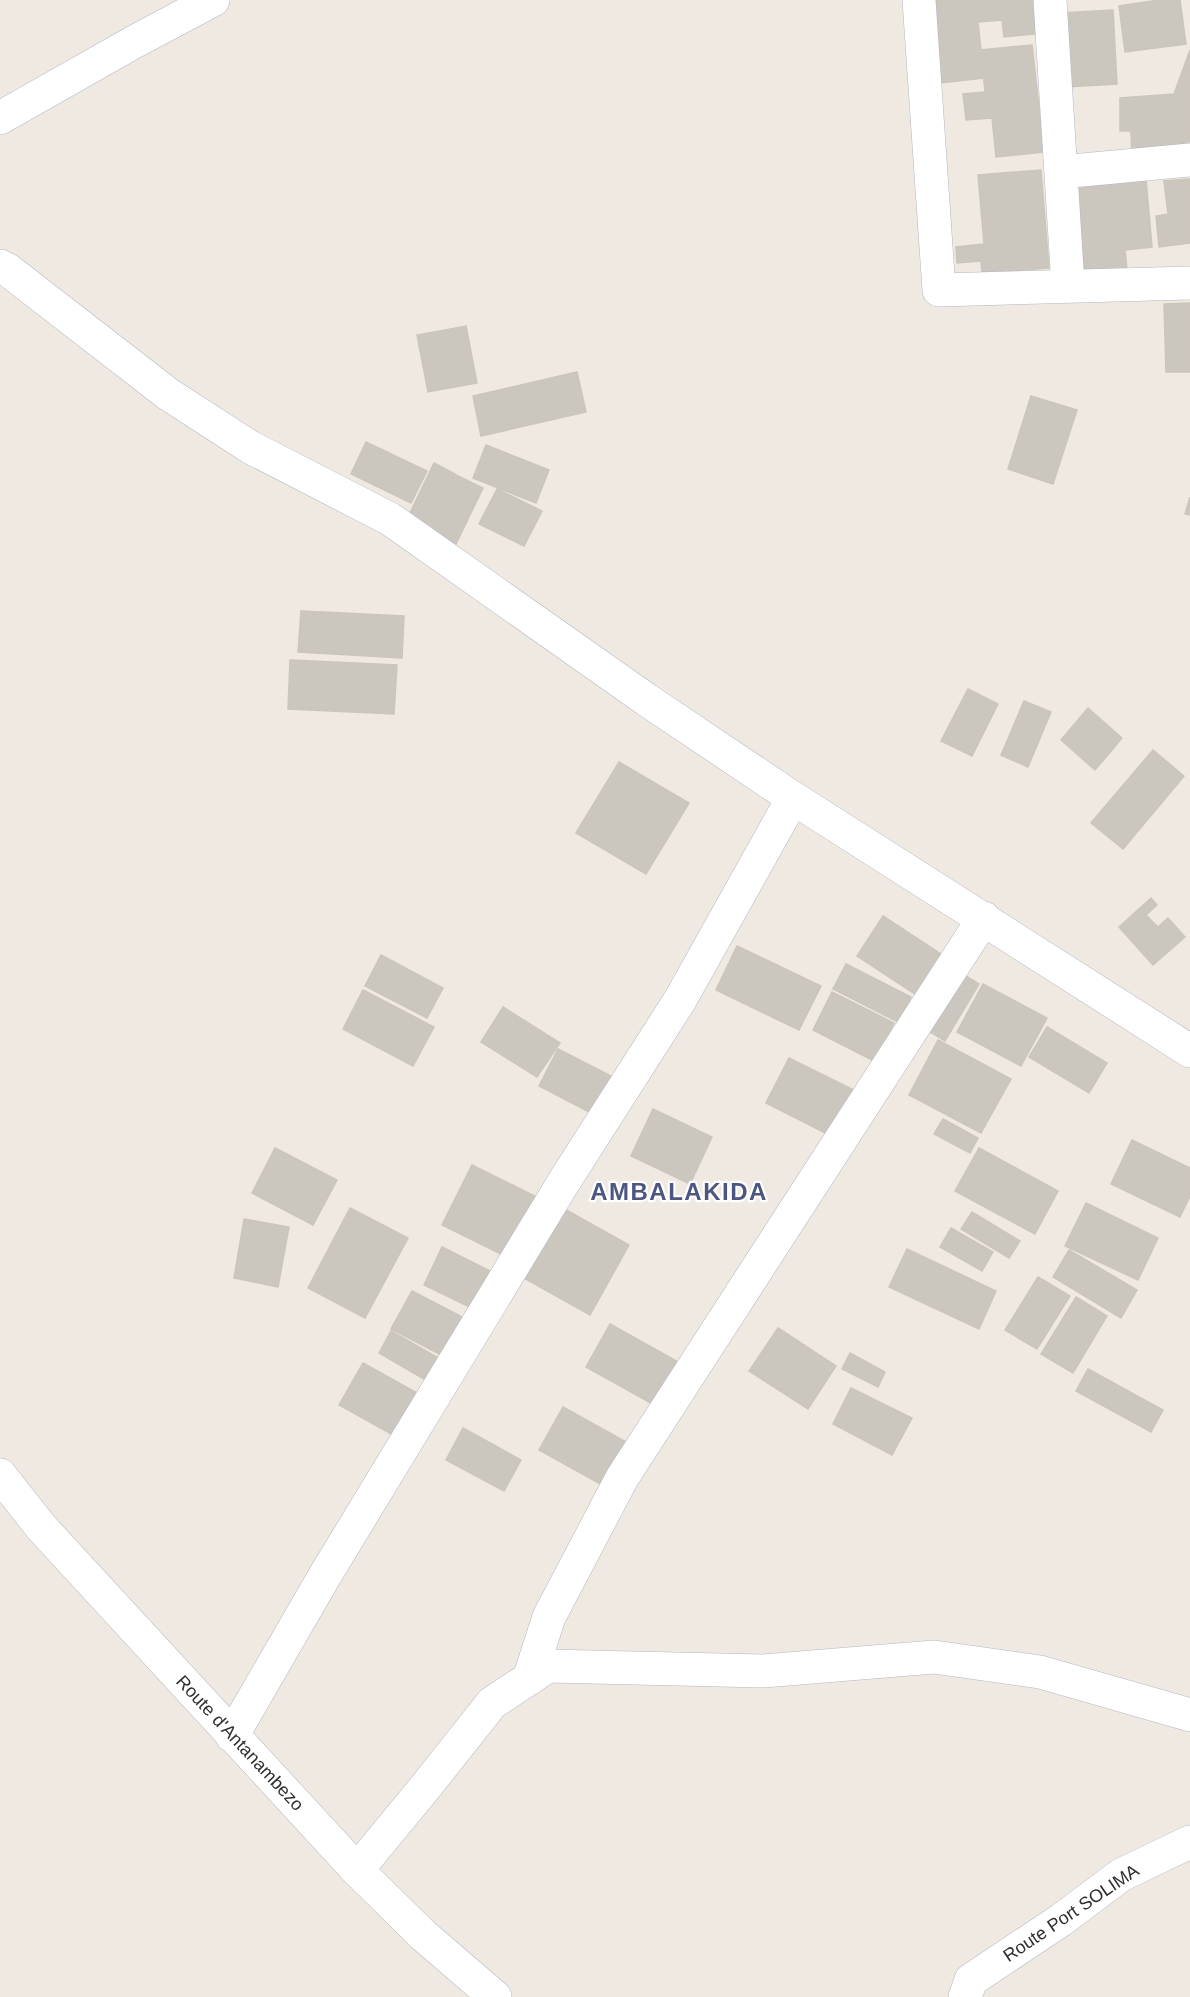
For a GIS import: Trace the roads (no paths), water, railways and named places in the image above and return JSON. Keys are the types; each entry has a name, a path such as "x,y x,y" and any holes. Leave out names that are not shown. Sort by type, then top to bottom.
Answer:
{"street":[{"path":"0,118 213,0"},
{"path":"919,0 939,290 1190,283"},
{"path":"1050,0 1068,286"},
{"path":"1061,172 1190,160"},
{"path":"0,266 168,394 250,447 390,519 637,693 793,798 1190,1051"},
{"path":"232,1736 324,1577 565,1180 680,1000 793,798"},
{"path":"529,1679 549,1617 622,1478 984,918"},
{"name":"Route d'Antanambezo","path":"0,1475 41,1527 357,1869 423,1935 495,1997"},
{"path":"357,1869 492,1703 548,1666 763,1671 934,1657 1040,1672 1190,1715"},
{"name":"Route Port SOLIMA","path":"965,1997 971,1980 1061,1920 1121,1875 1190,1842"}],"district":[{"name":"AMBALAKIDA","path":"679,1191"}]}
